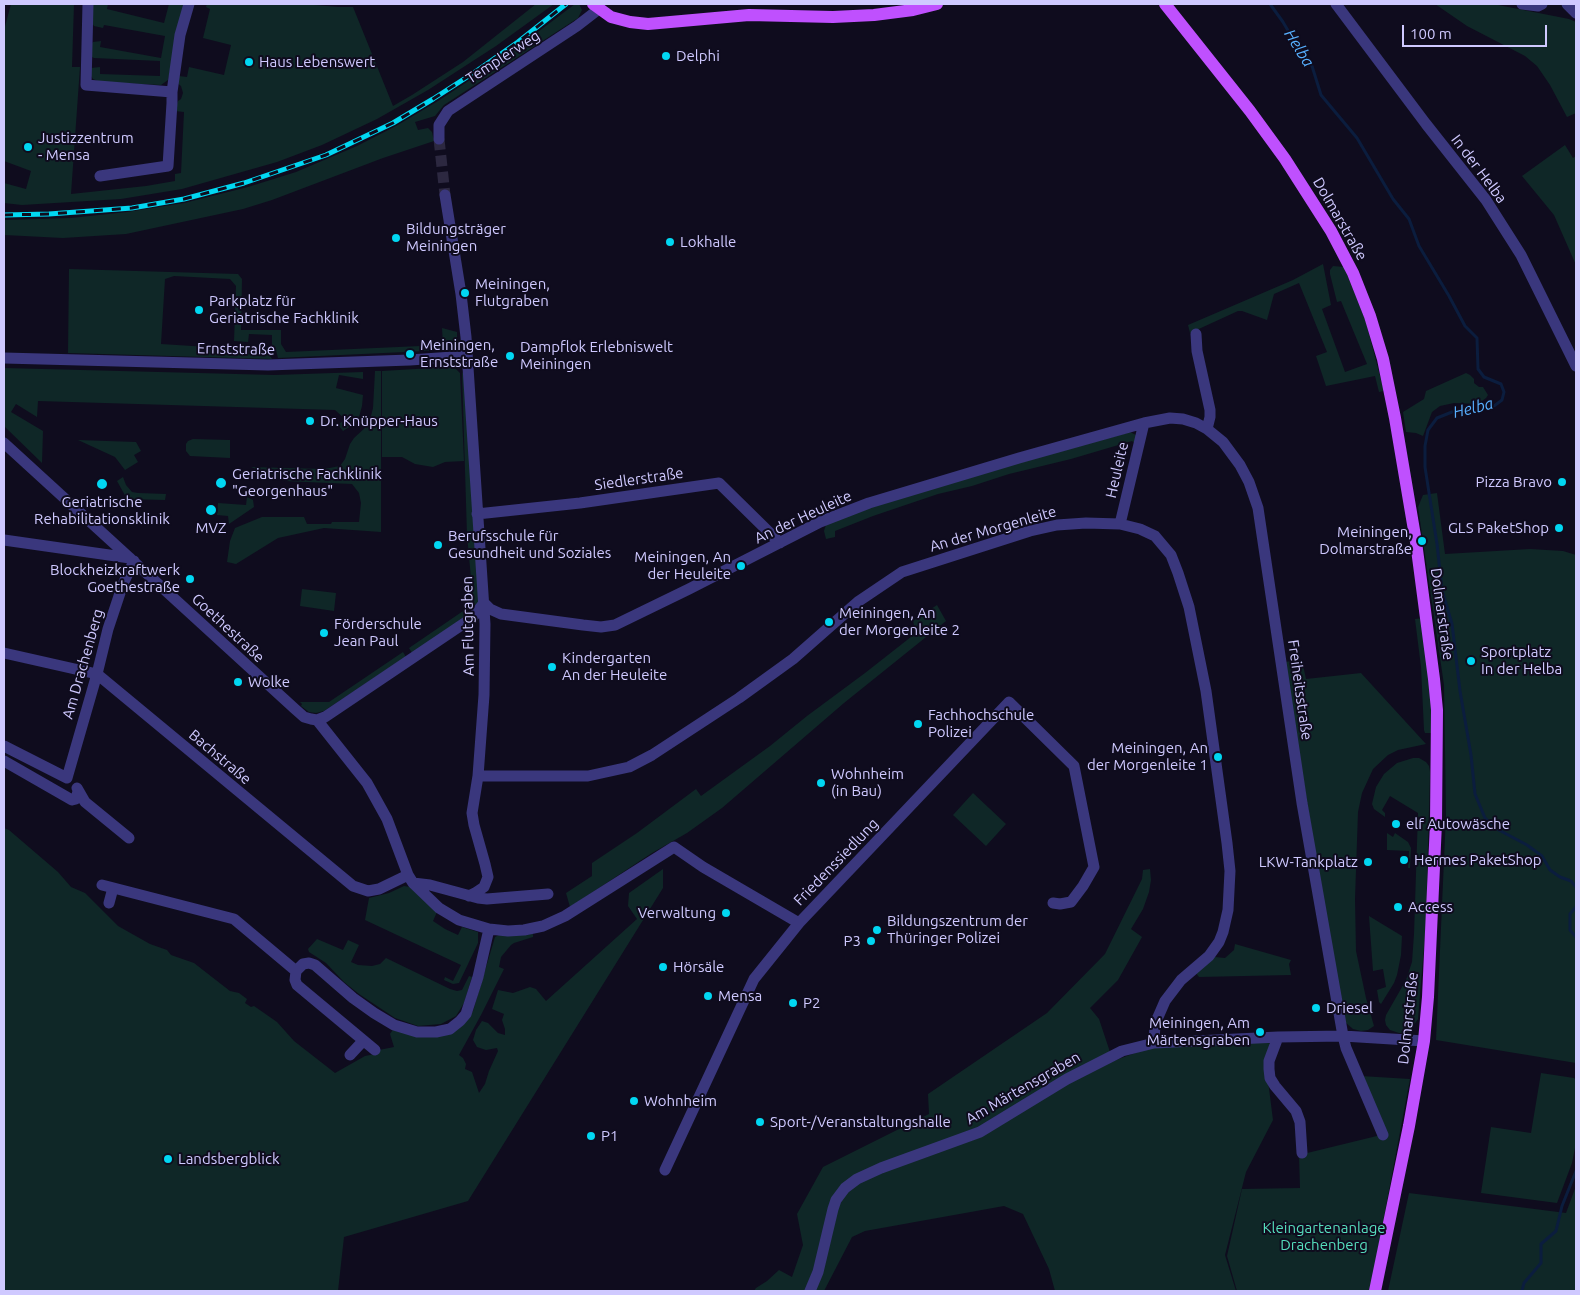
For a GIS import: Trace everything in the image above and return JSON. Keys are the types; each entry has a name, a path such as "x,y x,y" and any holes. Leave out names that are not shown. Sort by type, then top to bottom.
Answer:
{"main road":[{"path":"596,6 611,17 637,24 658,24 749,15 832,17 874,15 913,10 937,4"},
{"name":"Dolmarstraße","path":"1165,4 1250,110 1285,159 1325,221 1353,273 1370,316 1383,359 1416,542 1437,710 1436,823 1428,997 1424,1041 1409,1126 1375,1291"}],"street":[{"path":"88,4 86,85 172,92"},
{"path":"100,176 168,166 172,92 180,35 189,4"},
{"name":"In der Helba","path":"1336,4 1486,200 1521,256 1576,366"},
{"path":"1522,4 1538,6 1542,4"},
{"path":"1567,4 1576,12"},
{"name":"Templerweg","path":"439,139 439,125 448,111 581,24 596,6"},
{"name":"Am Flutgraben","path":"445,195 461,294 467,356 485,624 484,695 478,776 472,813 488,877 484,887 469,896"},
{"path":"1196,334 1197,351 1210,410 1207,429"},
{"name":"Ernststraße","path":"4,358 268,366 467,356"},
{"name":"Freiheitsstraße","path":"1144,423 1170,418 1183,419 1207,429 1223,442 1240,465 1249,482 1258,508 1302,803 1343,1036 1346,1048 1383,1135"},
{"name":"Heuleite","path":"1120,524 1144,423"},
{"name":"An der Heuleite","path":"484,604 501,614 600,627 615,625 820,522 869,503 1144,423"},
{"name":"Goethestraße","path":"4,444 304,717 317,720 367,783 387,819 410,879 439,908 449,915 490,929"},
{"name":"Siedlerstraße","path":"477,514 580,503 719,483 780,543"},
{"name":"An der Morgenleite","path":"478,776 588,776 629,767 652,756 746,694 793,659 859,601 902,572 1038,529 1070,523 1120,524 1140,528 1155,536 1171,555 1184,590 1206,691 1230,871 1228,910 1219,942 1209,956 1180,980 1169,995 1157,1016 1154,1043"},
{"path":"4,540 132,559"},
{"name":"Am Drachenberg","path":"67,778 108,629 132,559"},
{"path":"317,720 326,716 472,618 484,604"},
{"name":"Bachstraße","path":"4,653 97,674 353,886 368,891 410,879"},
{"name":"Friedenssiedlung","path":"665,1170 754,979 799,923 1008,702 1074,766 1094,867 1071,902 1053,903"},
{"path":"4,746 67,778 77,785 78,796 72,800 4,761"},
{"path":"78,791 85,802 128,838"},
{"name":"Friedenssiedlung","path":"490,929 524,930 556,921 674,846 703,867 799,923"},
{"path":"410,879 478,898 496,899 548,894"},
{"path":"102,885 234,919 296,971"},
{"path":"109,903 114,888"},
{"path":"375,1050 298,985 295,980 296,971 303,964 315,965 353,998 394,1025 416,1032 436,1032 450,1029 466,1014 490,929"},
{"path":"1154,1043 1343,1036 1424,1041"},
{"path":"1278,1037 1270,1061 1270,1078 1296,1111 1300,1122 1302,1153"},
{"path":"350,1055 363,1041"},
{"name":"Am Märtensgraben","path":"810,1291 818,1272 836,1200 845,1188 857,1178 980,1132 1091,1066 1122,1051 1154,1043"}],"green space":[{"path":"11,4 74,4 72,67 80,67 71,194 175,181 175,174 181,173 184,112 175,111 183,93 181,86 177,83 179,76 187,77 189,67 224,75 231,45 203,38 210,9 206,7 207,4 302,4 353,7 393,106 463,62 536,4 554,4 496,46 428,90 377,119 322,145 277,162 182,189 121,199 22,205 4,203 4,183 26,189 31,171 4,161 4,30"},
{"path":"93,4 108,4 107,9 164,23 169,4 185,4 168,80 161,85 100,82 93,79 91,68 100,67 100,74 160,76 160,61 94,58 92,57 91,45 93,42 101,41 100,47 161,58 165,36 104,25 103,28 94,26 92,23"},
{"path":"575,4 579,4 582,10 578,18 444,105 435,116 415,122 418,130 428,128 432,132 434,141 243,209 126,234 63,238 4,235 4,220 71,218 184,203 248,187 296,172 357,146 438,101 502,59"},
{"path":"1435,4 1493,4 1576,22 1576,113 1567,117 1550,85 1537,66 1525,56 1467,26"},
{"path":"1565,145 1573,158 1576,156 1576,265 1554,215 1522,176"},
{"path":"1323,264 1331,305 1322,309 1345,372 1367,364 1341,301 1337,302 1330,274 1333,266 1344,267 1365,319 1384,391 1379,392 1375,376 1326,386 1316,356 1327,352 1299,283 1274,294 1267,320 1238,311 1190,333 1188,325 1293,280"},
{"path":"69,269 238,274 242,279 241,330 281,330 281,344 286,352 443,345 442,328 457,332 457,337 447,350 278,358 276,350 272,347 272,335 249,334 248,342 234,341 236,286 230,279 174,276 165,279 161,344 255,350 256,354 269,354 272,359 68,353"},
{"path":"4,368 275,375 363,372 363,379 339,375 336,388 363,395 359,417 354,424 343,431 338,425 345,419 335,410 38,401 37,417 16,404 11,412 43,431 42,463 4,426"},
{"path":"455,368 460,373 464,461 445,462 433,467 415,464 402,457 382,457 382,371"},
{"path":"375,371 381,371 381,532 324,528 278,538 236,564 227,562 230,541 235,528 262,517 304,517 307,524 359,522 361,503 359,493 352,484 284,481 251,467 324,469 340,466 345,459 350,444 366,427 371,416"},
{"path":"462,372 466,381 479,591 478,606 472,604 467,535"},
{"path":"1466,373 1474,379 1474,383 1479,387 1483,387 1488,395 1486,398 1478,404 1454,403 1440,406 1432,412 1423,436 1406,432 1403,412 1424,399 1426,391"},
{"path":"1130,432 1136,435 1137,445 1132,441 938,494 835,531 835,537 826,539 824,531 826,524 900,496"},
{"path":"193,439 230,440 230,458 190,456 186,451 186,444"},
{"path":"78,440 136,442 141,451 134,455 138,462 125,470 115,457"},
{"path":"123,477 126,485 132,492 166,494 165,500 127,499 117,481"},
{"path":"1437,493 1445,554 1530,549 1563,551 1576,555 1576,1063 1436,1040 1446,815 1444,685 1418,507 1423,495"},
{"path":"247,497 253,500 254,507 229,524 228,516 217,515 218,503 246,505"},
{"path":"302,589 336,593 334,611 300,606"},
{"path":"937,605 946,621 844,703 722,808 687,833 652,853 570,907 566,893 592,876 592,863 637,833 696,789 701,796 770,746 916,633 913,621"},
{"path":"466,609 470,614 412,653 409,648"},
{"path":"1423,618 1430,687 1432,733 1425,733 1424,730 1421,667 1415,619"},
{"path":"403,652 406,657 324,711 309,712 301,706 300,702 329,702"},
{"path":"1302,660 1306,679 1361,673 1426,744 1398,750 1388,755 1373,769 1362,793 1358,812 1355,899 1356,951 1374,1026 1368,1030 1353,1029 1345,1022 1342,1015 1284,662"},
{"path":"1419,758 1426,762 1430,772 1426,922 1418,1019 1406,1033 1399,1033 1390,1030 1385,1020 1406,980 1412,962 1418,813 1390,796 1382,810 1385,813 1385,817 1374,809 1372,804 1376,787 1384,774 1397,763"},
{"path":"973,793 1006,824 986,846 953,815"},
{"path":"4,828 9,830 58,872 71,887 85,893 118,926 150,944 167,950 171,955 194,963 230,991 239,993 247,999 245,1003 251,1007 254,1006 277,1022 294,1041 335,1073 365,1056 375,1054 379,1050 394,1047 390,1034 394,1028 413,1035 468,1018 473,1011 495,937 499,935 533,934 533,937 511,945 501,957 499,967 504,969 459,1055 466,1064 465,1069 472,1072 479,1093 485,1084 498,1051 497,1048 486,1050 477,1047 473,1040 476,1030 482,1021 488,1023 498,1033 505,1035 502,1020 504,1014 492,1009 498,990 513,993 530,987 536,989 546,1001 637,919 628,906 629,893 663,869 663,888 468,1201 344,1237 338,1291 4,1291"},
{"path":"1387,833 1393,837 1395,833 1408,842 1411,848 1410,868 1408,868 1409,851 1387,850"},
{"path":"1150,869 1149,892 1143,909 1131,929 1142,937 1118,980 1090,1008 1099,1019 1113,1061 1152,1047 1265,1040 1271,1045 1266,1065 1273,1120 1246,1172 1225,1255 1236,1291 1055,1291 1049,1269 1023,1214 1004,1206 865,1231 852,1237 824,1291 754,1291 779,1270 792,1277 803,1245 797,1214 823,1167 929,1114 928,1094 1047,1013 1105,954 1142,879 1143,870"},
{"path":"404,886 410,887 437,912 433,921 445,929 458,935 462,927 478,932 478,943 459,983 453,984 444,980 445,977 453,981 461,965 365,920 369,898 389,893"},
{"path":"1369,916 1402,936 1397,975 1381,1004 1377,990 1386,987 1383,969 1373,971"},
{"path":"317,939 343,950 348,940 359,945 351,962 358,965 372,966 380,964 386,958 457,991 462,990 469,976 472,977 464,1003 456,1016 441,1024 418,1026 395,1018 359,994 344,982 326,963 309,952 308,949"},
{"path":"1235,944 1291,960 1289,964 1291,975 1199,977 1196,973 1215,957 1225,958 1234,950"},
{"path":"1541,1073 1574,1078 1576,1080 1576,1143 1572,1163 1557,1203 1481,1193 1491,1127 1531,1133"},
{"name":"Kleingartenanlage Drachenberg","path":"1361,1076 1410,1079 1370,1291 1237,1291 1227,1256 1242,1189 1300,1188 1299,1155 1385,1134"},
{"path":"1576,1186 1576,1291 1388,1291 1409,1193 1566,1213"}],"waterway":[{"name":"Helba","path":"1270,4 1304,58 1312,66 1321,95 1357,138 1393,199 1409,219 1419,246 1465,326 1477,338 1478,369 1484,377 1501,384 1504,392 1502,400 1494,406 1452,412 1437,418 1428,430 1425,446 1425,467 1442,590 1452,624 1475,794 1485,818 1497,829 1527,845 1542,856 1550,870 1560,877 1571,881 1576,887"},
{"name":"Helba","path":"1576,907 1570,914 1570,930 1576,937"},
{"name":"Helba","path":"1522,1291 1524,1283 1541,1263 1541,1244 1556,1231 1562,1206 1576,1171"}],"tunnel":[{"path":"439,139 445,195"}],"railway":[{"path":"4,215 132,208 184,199 244,183 326,155 393,123 433,99 518,42 566,4"}],"place":[{"name":"Delphi","path":"666,56"},
{"name":"Haus Lebenswert","path":"249,62"},
{"name":"Justizzentrum - Mensa","path":"28,147"},
{"name":"Bildungsträger Meiningen","path":"396,238"},
{"name":"Lokhalle","path":"670,242"},
{"name":"Meiningen, Flutgraben","path":"465,293"},
{"name":"Parkplatz für Geriatrische Fachklinik","path":"199,310"},
{"name":"Meiningen, Ernststraße","path":"410,354"},
{"name":"Dampflok Erlebniswelt Meiningen","path":"510,356"},
{"name":"Dr. Knüpper-Haus","path":"310,421"},
{"name":"Pizza Bravo","path":"1562,482"},
{"name":"Geriatrische Fachklinik \"Georgenhaus\"","path":"221,483"},
{"name":"Geriatrische Rehabilitationsklinik","path":"102,484"},
{"name":"MVZ","path":"211,510"},
{"name":"GLS PaketShop","path":"1559,528"},
{"name":"Meiningen, Dolmarstraße","path":"1422,541"},
{"name":"Berufsschule für Gesundheit und Soziales","path":"438,545"},
{"name":"Meiningen, An der Heuleite","path":"741,566"},
{"name":"Blockheizkraftwerk Goethestraße","path":"190,579"},
{"name":"Meiningen, An der Morgenleite 2","path":"829,622"},
{"name":"Förderschule Jean Paul","path":"324,633"},
{"name":"Sportplatz In der Helba","path":"1471,661"},
{"name":"Kindergarten An der Heuleite","path":"552,667"},
{"name":"Wolke","path":"238,682"},
{"name":"Fachhochschule Polizei","path":"918,724"},
{"name":"Meiningen, An der Morgenleite 1","path":"1218,757"},
{"name":"Wohnheim (in Bau)","path":"821,783"},
{"name":"elf Autowäsche","path":"1396,824"},
{"name":"Hermes PaketShop","path":"1404,860"},
{"name":"LKW-Tankplatz","path":"1368,862"},
{"name":"Access","path":"1398,907"},
{"name":"Verwaltung","path":"726,913"},
{"name":"Bildungszentrum der Thüringer Polizei","path":"877,930"},
{"name":"P3","path":"871,941"},
{"name":"Hörsäle","path":"663,967"},
{"name":"Mensa","path":"708,996"},
{"name":"P2","path":"793,1003"},
{"name":"Driesel","path":"1316,1008"},
{"name":"Meiningen, Am Märtensgraben","path":"1260,1032"},
{"name":"Wohnheim","path":"634,1101"},
{"name":"Sport-/Veranstaltungshalle","path":"760,1122"},
{"name":"P1","path":"591,1136"},
{"name":"Landsbergblick","path":"168,1159"}]}
